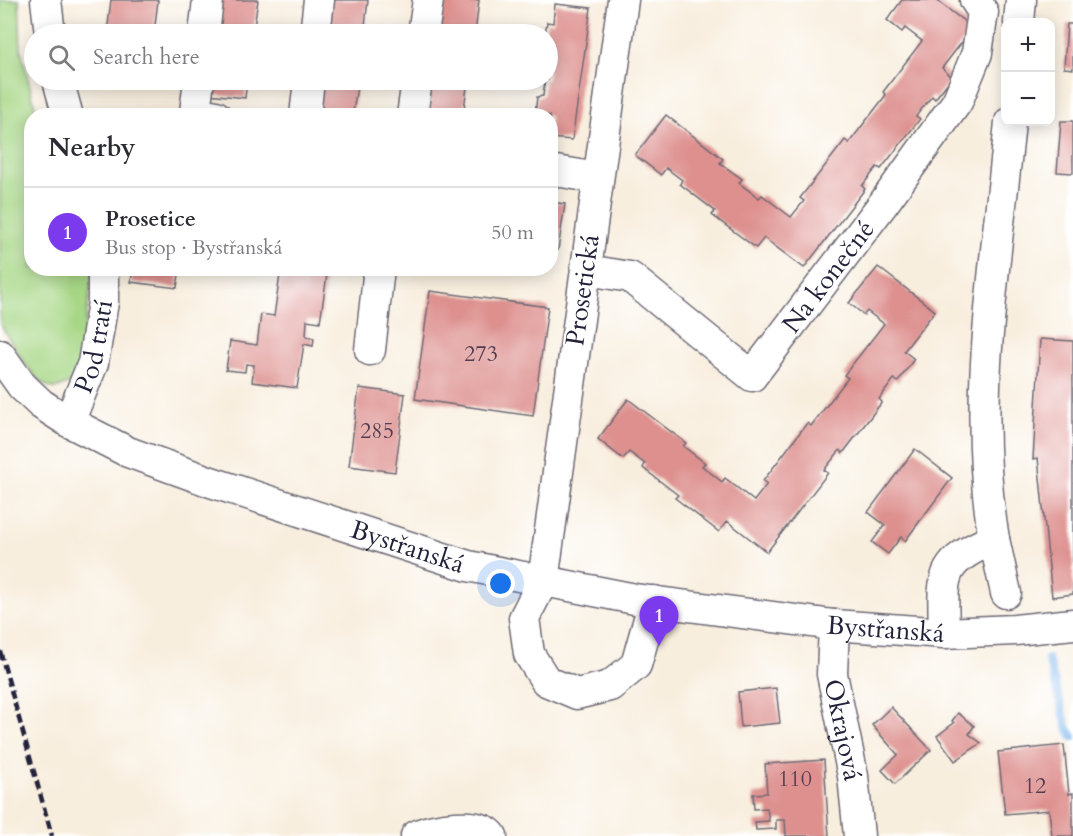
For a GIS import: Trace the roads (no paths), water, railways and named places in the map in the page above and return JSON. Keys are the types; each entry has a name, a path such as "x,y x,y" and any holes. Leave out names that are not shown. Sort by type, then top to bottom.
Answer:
{"street":[{"path":"46,0 49,24"},
{"path":"205,24 208,0"},
{"path":"316,24 319,0"},
{"path":"424,24 428,0"},
{"name":"Prosetická","path":"543,581 623,0"},
{"name":"Na konečné","path":"587,270 630,277 752,376 883,204 957,102 977,53 983,12 975,0"},
{"path":"1019,18 1021,0"},
{"path":"61,90 66,108"},
{"path":"195,108 198,90"},
{"path":"306,108 308,90"},
{"path":"413,108 416,90"},
{"path":"1006,593 986,496 986,359 1010,126"},
{"path":"558,171 598,178"},
{"name":"Pod tratí","path":"69,422 93,363 103,302 103,276"},
{"path":"370,350 379,276"},
{"name":"Bystřanská","path":"0,355 22,386 41,404 69,422 128,452 211,482 468,566 654,601 834,626 944,633 1015,630 1073,624"},
{"path":"944,633 943,582 950,566 964,551 994,539"},
{"path":"543,581 524,618 528,654 546,681 577,694 610,687 636,666 654,601"},
{"name":"Okrajová","path":"834,626 832,674 853,776 859,836"},
{"path":"416,836 427,830 477,826 492,836"}],"waterway":[{"path":"1048,659 1067,727 1073,737"}],"railway":[{"path":"0,651 52,836"}],"place":[{"name":"Prosetice","path":"659,646"}]}
